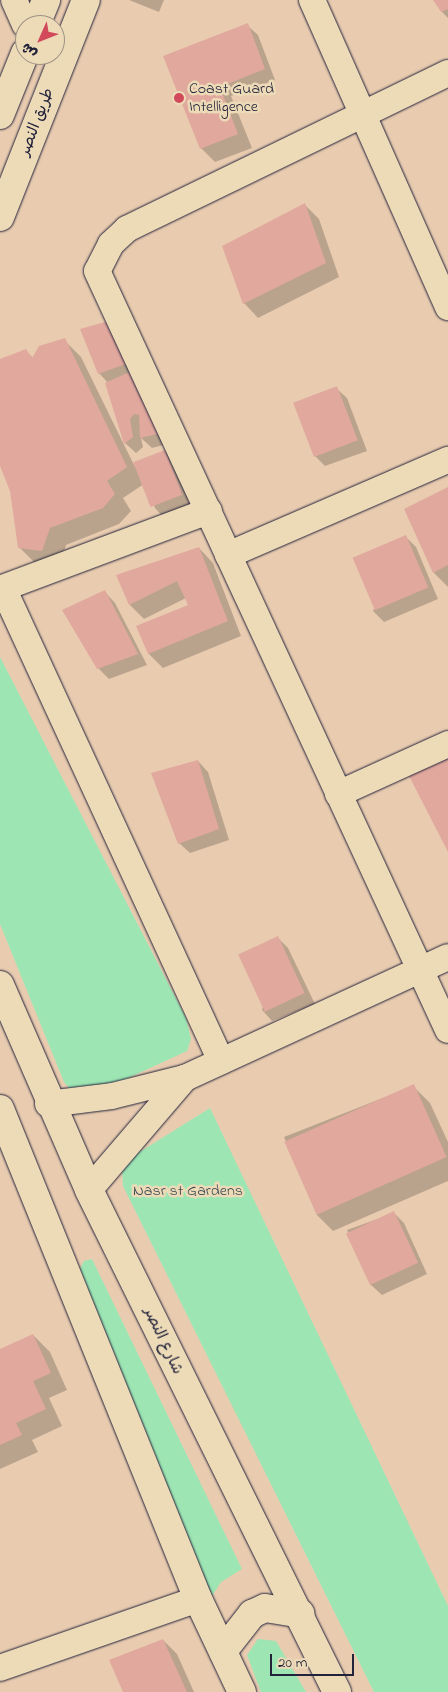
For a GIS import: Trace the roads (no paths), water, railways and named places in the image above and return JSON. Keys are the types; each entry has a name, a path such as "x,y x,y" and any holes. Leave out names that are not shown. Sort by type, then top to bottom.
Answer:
{"main road":[{"path":"40,15 46,0"},
{"name":"طريق النصر","path":"0,217 86,0"},
{"path":"0,115 20,65"},
{"name":"شارع النصر","path":"0,985 48,1104 215,1451 301,1614 337,1692"},
{"path":"0,1110 198,1599 242,1692"},
{"path":"223,1651 244,1620 258,1611 301,1614"}],"street":[{"path":"14,0 21,15"},
{"path":"312,0 365,116 440,265 448,307"},
{"path":"448,73 365,116 127,229 101,259 97,272 448,1030"},
{"path":"228,555 448,460"},
{"path":"209,511 1,588 221,1061"},
{"path":"338,794 448,744"},
{"path":"48,1104 112,1096 185,1078 448,957"},
{"path":"89,1190 185,1078"},
{"path":"0,1668 198,1599"}],"place":[{"name":"Coast Guard Intelligence","path":"179,98"}],"park label":[{"name":"Nasr st Gardens","path":"188,1191"}]}
